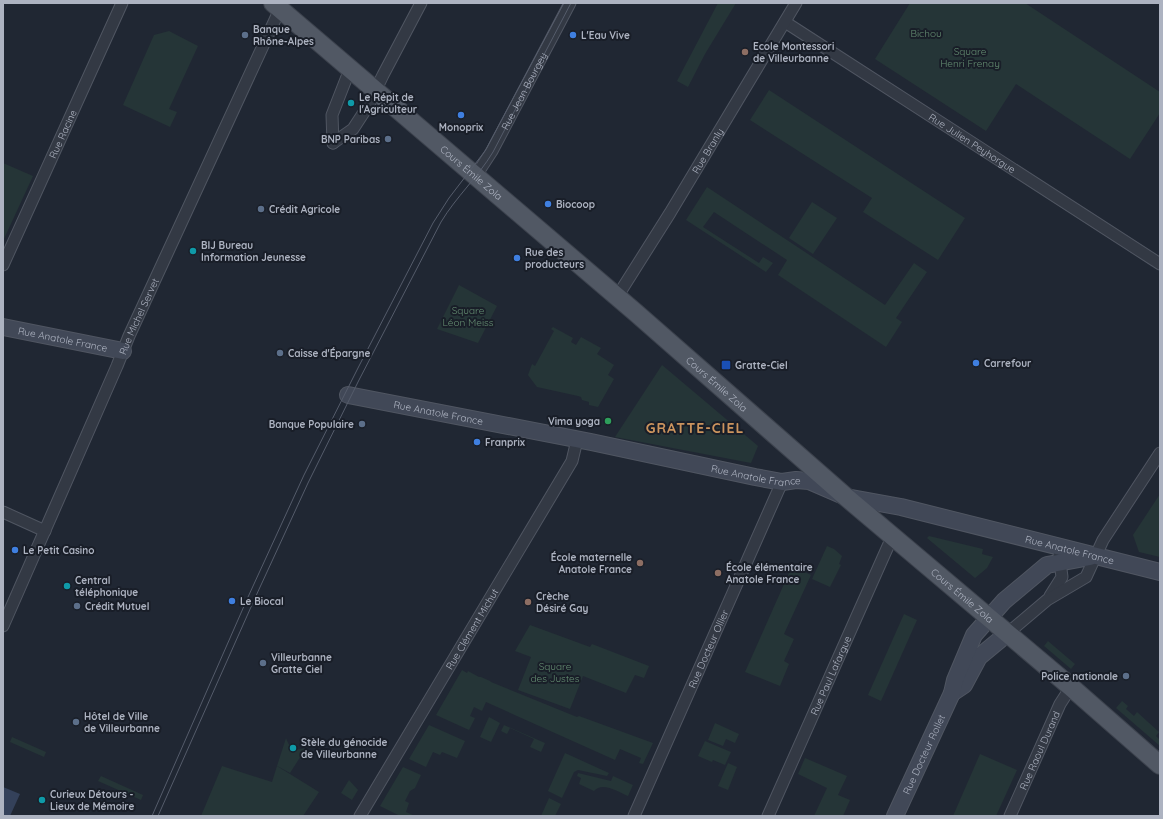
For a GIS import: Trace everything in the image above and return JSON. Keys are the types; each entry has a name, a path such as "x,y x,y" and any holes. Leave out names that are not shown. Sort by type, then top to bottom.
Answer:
{"main road":[{"name":"Cours Émile Zola","path":"276,6 617,297 846,497 1071,686 1160,765"}],"street":[{"name":"Rue Racine","path":"3,265 122,3"},
{"path":"350,69 332,115 333,143 354,129 368,106 375,89 421,3"},
{"name":"Rue Jean Bourgey","path":"475,177 492,151 570,3"},
{"name":"Rue Branly","path":"617,297 670,213 796,3"},
{"name":"Rue Michel Servet","path":"3,626 276,6"},
{"name":"Rue Julien Peyhorgue","path":"785,22 1160,264"},
{"name":"Rue Anatole France","path":"3,327 123,351"},
{"name":"Rue Anatole France","path":"348,396 577,440 782,482 796,480 809,481 846,497 901,507 1160,572"},
{"name":"Rue Clément Michut","path":"360,816 572,462 577,440"},
{"path":"1008,633 1047,600 1086,577 1103,540 1160,453"},
{"name":"Rue Docteur Ollier","path":"634,816 782,482"},
{"path":"3,512 45,531"},
{"name":"Rue Paul Lafargue","path":"768,816 893,535"},
{"path":"1047,600 1062,578 1058,547"},
{"name":"Rue Docteur Rollet","path":"895,816 952,693 955,680 974,635 1004,601 1047,565 1096,556"},
{"name":"Rue Docteur Rollet","path":"952,693 964,685 979,657 1008,633"},
{"name":"Rue Raoul Durand","path":"1010,816 1060,704 1071,686"}],"green space":[{"path":"718,3 736,3 705,54 688,87 677,81"},
{"name":"Square Henri Frenay","path":"910,3 1025,3 1160,92 1160,113 1130,159 1016,84 986,131 875,59"},
{"path":"169,31 198,46 169,109 177,112 170,127 123,105 154,35"},
{"path":"769,90 965,218 938,260 863,212 872,198 750,120"},
{"path":"3,163 33,176 3,241"},
{"path":"707,187 885,305 914,263 927,272 896,318 902,322 886,347 778,275 787,260 714,212 703,227 759,263 763,257 773,263 766,272 686,220"},
{"path":"812,202 837,218 813,254 789,238"},
{"name":"Square Léon Meiss","path":"459,285 497,306 478,343 437,329"},
{"path":"553,327 573,338 571,342 576,345 581,337 601,348 597,354 614,365 608,375 614,379 598,407 589,405 589,402 582,400 581,397 578,396 537,387 528,375 532,364 535,366 554,331 551,329"},
{"path":"662,365 758,446 751,463 615,437"},
{"path":"1160,494 1160,557 1139,552 1133,535"},
{"path":"929,536 983,549 982,554 993,557 987,568 975,578 927,538"},
{"path":"827,546 834,549 842,556 839,564 841,565 830,587 812,579"},
{"path":"792,566 811,575 784,634 794,639 784,661 789,664 780,686 745,672"},
{"path":"904,614 917,620 881,701 868,695"},
{"name":"Square des Justes","path":"530,625 590,647 592,644 649,666 644,678 635,675 626,693 583,676 570,709 518,690 531,657 515,651"},
{"path":"1048,641 1075,664 1071,669 1044,646"},
{"path":"462,670 467,673 468,671 479,677 577,717 579,716 653,743 643,764 639,763 641,758 620,749 615,760 486,702 482,711 474,707 470,716 475,718 469,730 436,715"},
{"path":"1122,701 1128,706 1126,709 1134,716 1137,712 1159,732 1156,736 1160,740 1160,746 1116,708"},
{"path":"489,717 500,723 491,742 480,737"},
{"path":"715,723 739,734 735,743 726,739 723,746 708,740"},
{"path":"429,725 465,741 457,758 442,752 440,755 433,752 426,767 409,759"},
{"path":"504,725 545,743 541,752 530,747 534,739 510,728 507,734 501,731"},
{"path":"12,737 46,752 44,757 10,742"},
{"path":"286,738 289,745 295,749 306,748 290,773 277,766"},
{"path":"705,741 731,752 725,765 713,760 712,762 698,756"},
{"path":"565,753 609,773 607,776 578,770 574,772 562,798 548,791"},
{"path":"980,754 1017,770 996,816 953,816"},
{"path":"805,758 847,776 838,795 850,800 843,816 814,816 827,788 798,774"},
{"path":"728,763 737,767 728,790 718,786"},
{"path":"222,766 272,782 277,766 319,792 303,816 201,816"},
{"path":"403,767 421,775 415,788 410,791 405,801 409,803 406,812 415,816 400,816 380,806"},
{"path":"578,773 611,781 613,776 633,785 628,796 606,787 597,788 594,791 579,784 581,778 577,776"},
{"path":"101,776 143,795 141,800 98,781"},
{"path":"349,780 358,790 352,800 341,793"},
{"path":"549,798 561,804 555,816 541,816"}],"water":[{"path":"3,787 20,794 10,816 3,816"}],"tram line":[{"path":"152,816 248,597 304,475 359,366 433,223 449,198 485,151 564,3"},
{"path":"158,816 308,483 359,380 441,222 493,152 571,3"}],"place":[{"name":"Banque Rhône-Alpes","path":"245,35"},
{"name":"L'Eau Vive","path":"573,35"},
{"name":"Ecole Montessori de Villeurbanne","path":"745,52"},
{"name":"Le Répit de l'Agriculteur","path":"351,103"},
{"name":"Monoprix","path":"461,115"},
{"name":"BNP Paribas","path":"388,139"},
{"name":"Biocoop","path":"548,204"},
{"name":"Crédit Agricole","path":"261,209"},
{"name":"BIJ Bureau Information Jeunesse","path":"193,251"},
{"name":"Rue des producteurs","path":"517,258"},
{"name":"Caisse d'Épargne","path":"280,353"},
{"name":"Carrefour","path":"976,363"},
{"name":"Gratte-Ciel","path":"726,365"},
{"name":"Vima yoga","path":"608,421"},
{"name":"Banque Populaire","path":"362,424"},
{"name":"Franprix","path":"477,442"},
{"name":"Le Petit Casino","path":"15,550"},
{"name":"École maternelle Anatole France","path":"640,563"},
{"name":"École élémentaire Anatole France","path":"718,573"},
{"name":"Central téléphonique","path":"67,586"},
{"name":"Le Biocal","path":"232,601"},
{"name":"Crèche Désiré Gay","path":"528,602"},
{"name":"Crédit Mutuel","path":"77,606"},
{"name":"Villeurbanne Gratte Ciel","path":"263,663"},
{"name":"Police nationale","path":"1126,676"},
{"name":"Hôtel de Ville de Villeurbanne","path":"76,722"},
{"name":"Stèle du génocide de Villeurbanne","path":"293,748"},
{"name":"Curieux Détours - Lieux de Mémoire","path":"42,800"}],"district":[{"name":"GRATTE-CIEL","path":"695,428"}],"park label":[{"name":"Bichou","path":"926,33"}]}
